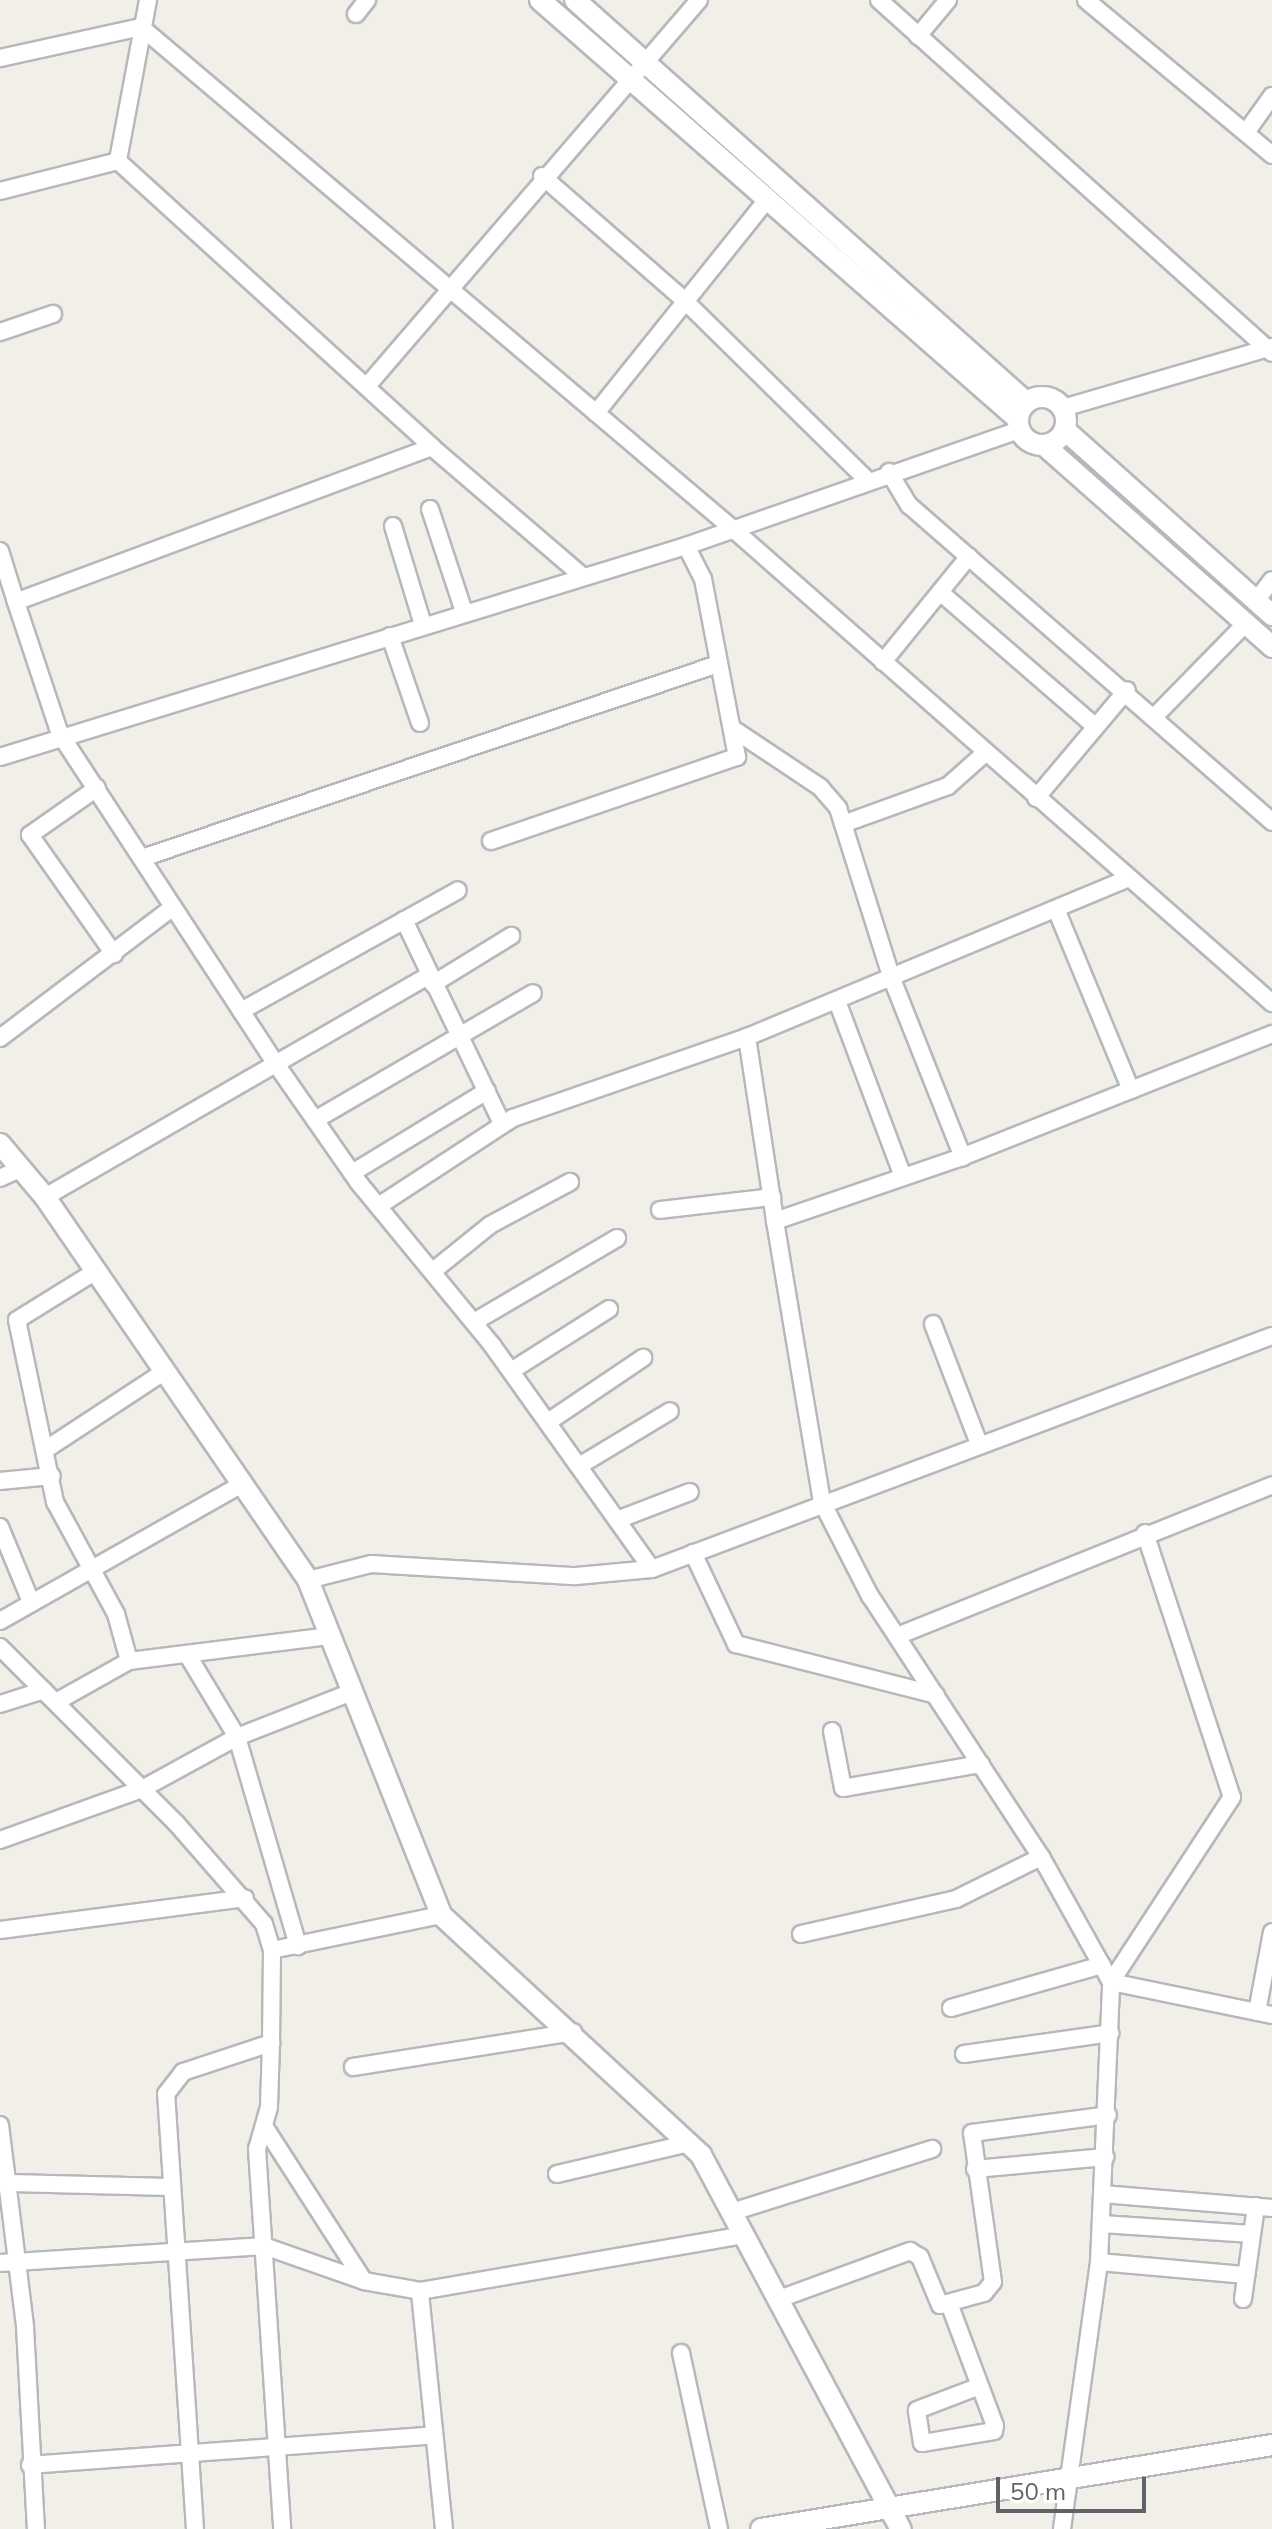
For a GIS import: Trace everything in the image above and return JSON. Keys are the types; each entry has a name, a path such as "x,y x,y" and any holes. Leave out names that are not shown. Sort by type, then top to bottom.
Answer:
{"street":[{"path":"118,161 148,0"},
{"path":"356,14 367,0"},
{"path":"540,0 627,79 1021,417"},
{"path":"575,0 643,59 1021,417 1044,445 1272,647"},
{"path":"367,386 542,176 643,59 699,0"},
{"path":"879,0 1270,350"},
{"path":"918,36 948,0"},
{"path":"1086,0 1247,131 1272,155"},
{"path":"0,58 141,27"},
{"path":"141,27 733,529 1127,879 1272,1003"},
{"path":"1247,131 1272,96"},
{"path":"0,191 118,161"},
{"path":"118,161 432,447 580,574"},
{"path":"542,176 683,299 867,480"},
{"path":"596,413 683,299 768,198"},
{"path":"0,332 53,314"},
{"path":"1063,408 1270,350"},
{"path":"0,757 60,734 390,636 580,574 686,546 889,472 1021,417 1050,398 1063,408 1065,430 1272,615"},
{"path":"1044,445 1065,430"},
{"path":"16,602 432,447"},
{"path":"889,472 909,505 1156,715 1272,822"},
{"path":"430,509 464,612"},
{"path":"393,526 423,625"},
{"path":"491,841 733,763 733,729 703,579 686,546"},
{"path":"0,551 60,734 145,857 173,907 278,1067 352,1173 474,1322 652,1569"},
{"path":"883,662 969,556"},
{"path":"1256,601 1272,580"},
{"path":"940,592 1096,727"},
{"path":"1156,715 1245,624"},
{"path":"390,636 420,723"},
{"path":"145,857 718,664"},
{"path":"1036,798 1127,690"},
{"path":"733,729 831,796 843,824 892,979 963,1157"},
{"path":"843,824 948,786 985,753"},
{"path":"97,788 30,835 114,954"},
{"path":"380,1205 502,1124 747,1037 1127,879"},
{"path":"241,1011 458,890"},
{"path":"0,1038 173,907"},
{"path":"1056,909 1131,1090"},
{"path":"404,920 502,1124"},
{"path":"45,1197 511,936"},
{"path":"315,1120 457,1033 533,993"},
{"path":"837,1001 903,1177"},
{"path":"775,1221 963,1157 1272,1034"},
{"path":"747,1037 822,1502 897,1636 1041,1857 1111,1982 1108,2115 1099,2262 1062,2529"},
{"path":"352,1173 487,1091"},
{"path":"0,1144 45,1197 308,1580 441,1915 573,2032 689,2143 732,2212 897,2520"},
{"path":"0,1178 19,1169"},
{"path":"433,1271 490,1225 570,1182"},
{"path":"660,1210 772,1197"},
{"path":"474,1322 617,1238"},
{"path":"96,1271 17,1320 48,1448 55,1502 116,1614 129,1661"},
{"path":"511,1371 609,1309"},
{"path":"933,1324 979,1444"},
{"path":"308,1580 371,1564 576,1576 652,1569 822,1502 1272,1336"},
{"path":"548,1422 643,1358"},
{"path":"48,1448 165,1371"},
{"path":"579,1466 670,1411"},
{"path":"0,1481 52,1476"},
{"path":"0,1621 242,1484"},
{"path":"897,1636 1145,1533 1272,1485"},
{"path":"617,1520 690,1492"},
{"path":"0,1527 31,1602"},
{"path":"1111,1982 1232,1797 1145,1533"},
{"path":"693,1553 736,1644 936,1695"},
{"path":"0,1704 50,1696 129,1661 330,1636"},
{"path":"0,1647 142,1789 245,1898 272,1950 271,2043 264,2126 257,2149 282,2529"},
{"path":"187,1654 237,1737 298,1946"},
{"path":"0,1840 142,1789 237,1737 352,1692"},
{"path":"832,1731 843,1788 981,1764"},
{"path":"801,1934 956,1899 1041,1857"},
{"path":"0,1930 245,1898"},
{"path":"272,1950 441,1915"},
{"path":"1111,1982 1265,2014 1272,1932"},
{"path":"951,2008 1102,1965"},
{"path":"353,2067 573,2032"},
{"path":"964,2054 1111,2033"},
{"path":"195,2529 186,2455 168,2084 183,2072 271,2043"},
{"path":"950,2306 993,2282 970,2137 978,2129 1108,2115"},
{"path":"0,2125 19,2260 36,2529"},
{"path":"264,2126 364,2281"},
{"path":"557,2174 689,2143"},
{"path":"732,2212 932,2149"},
{"path":"975,2169 1105,2157"},
{"path":"9,2183 171,2187"},
{"path":"1102,2194 1264,2207 1252,2234 1243,2299"},
{"path":"1102,2224 1252,2234"},
{"path":"0,2263 264,2246 364,2281 420,2291 744,2235"},
{"path":"779,2299 910,2251 920,2257 936,2300 950,2306 980,2386 994,2431 922,2443 917,2410 980,2386"},
{"path":"1099,2262 1246,2275"},
{"path":"420,2291 444,2529"},
{"path":"681,2353 719,2529"},
{"path":"30,2465 279,2449 434,2435"},
{"path":"761,2529 897,2520 1068,2481 1272,2445"}]}
